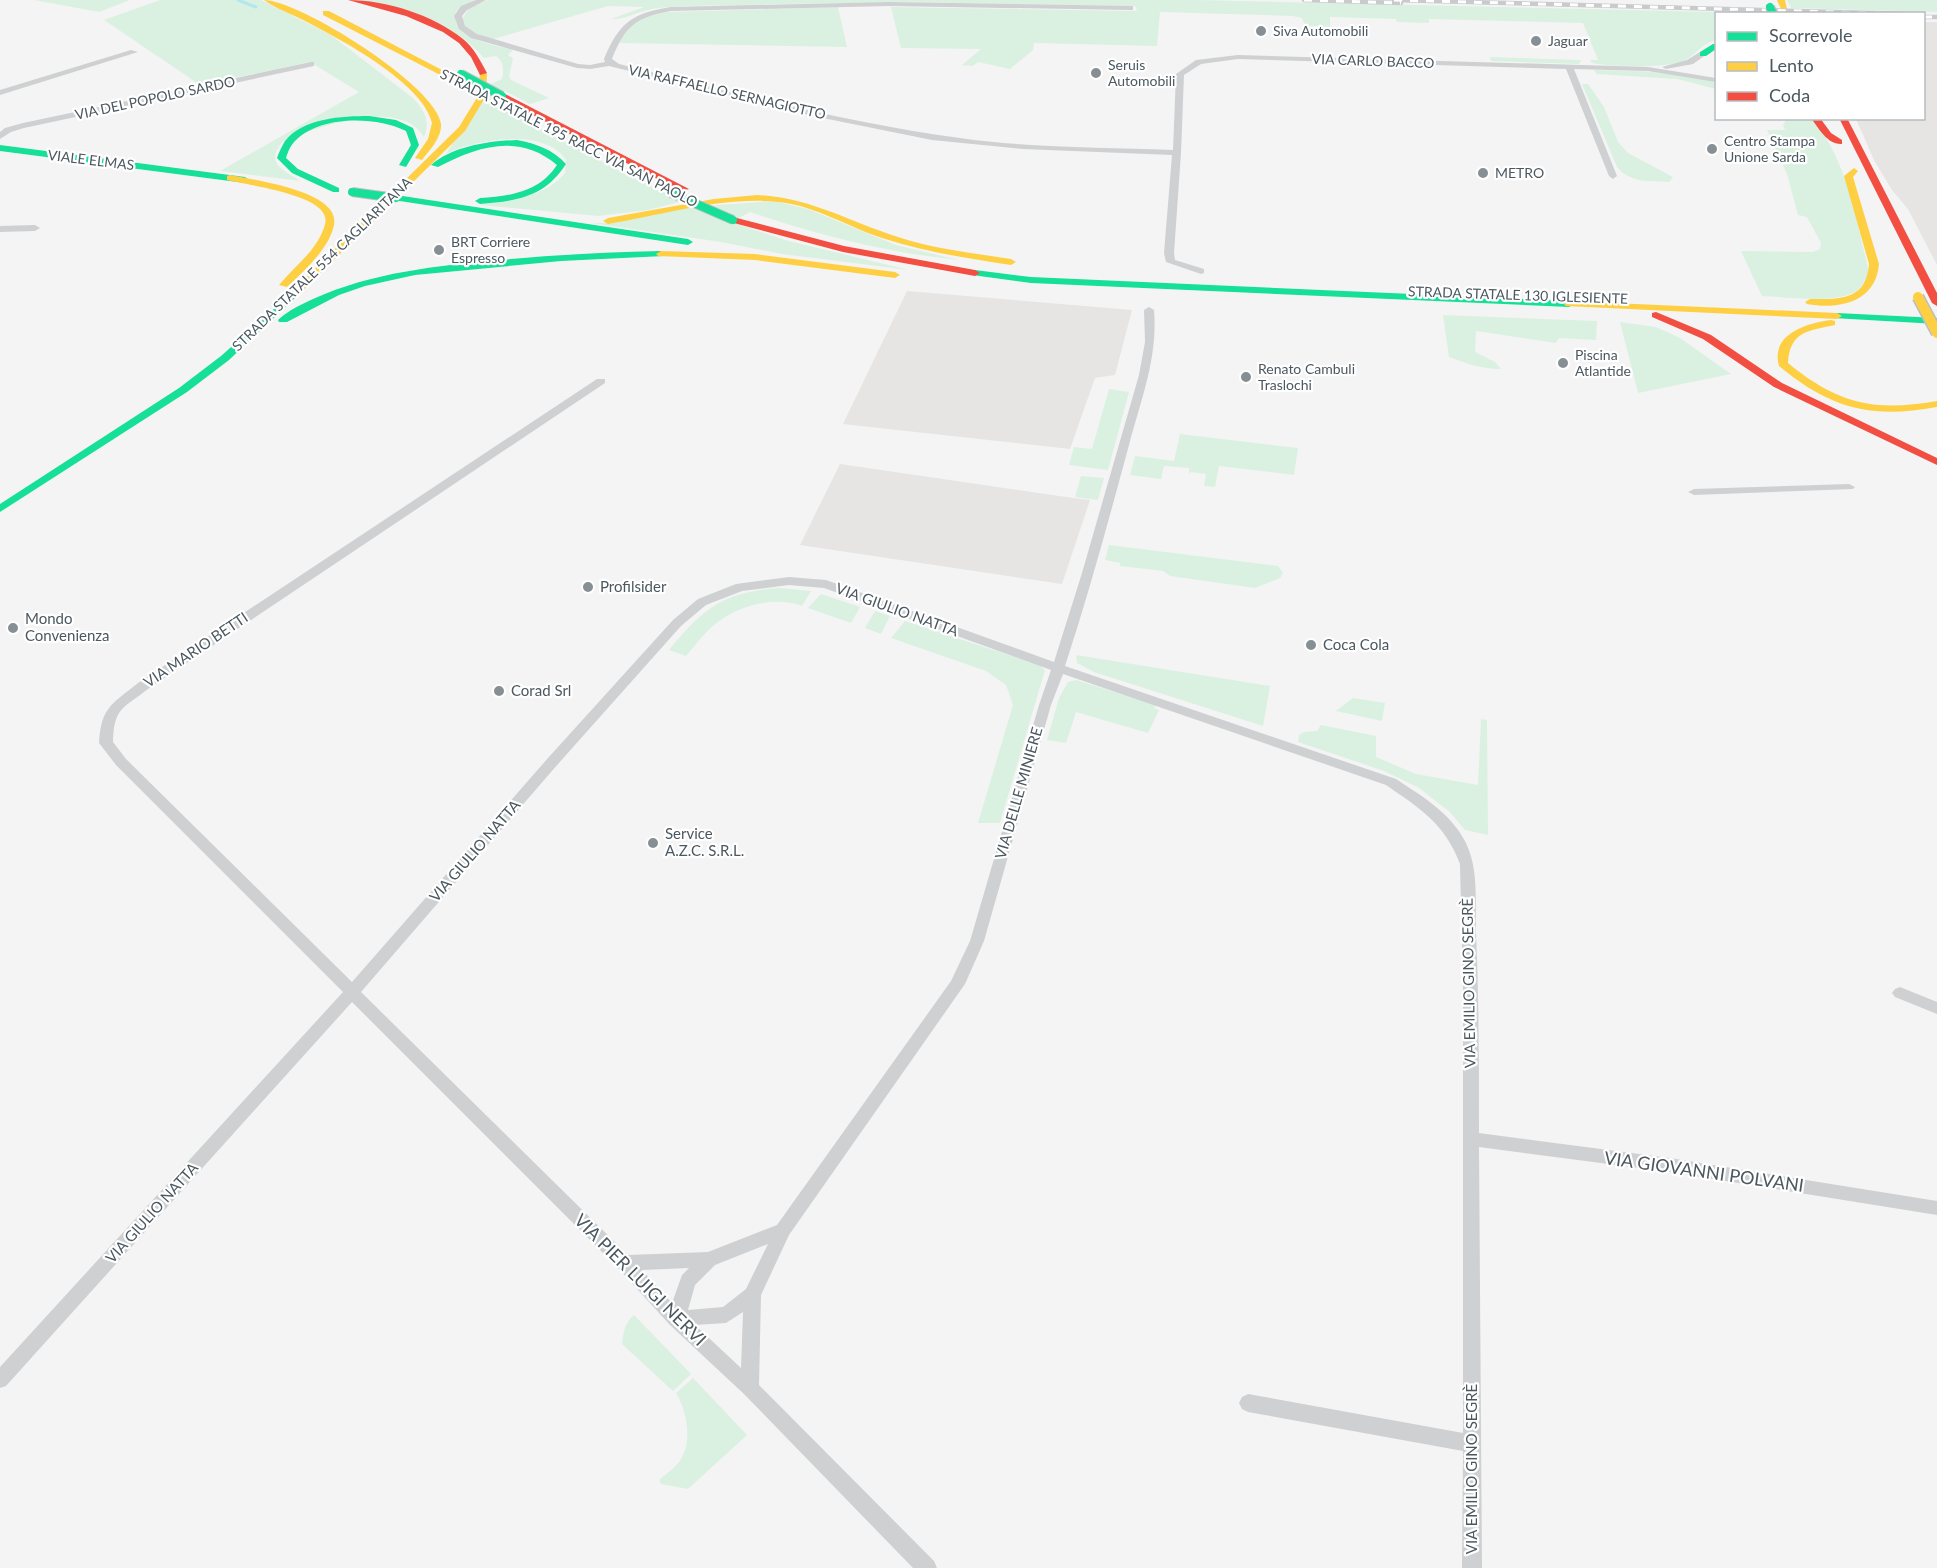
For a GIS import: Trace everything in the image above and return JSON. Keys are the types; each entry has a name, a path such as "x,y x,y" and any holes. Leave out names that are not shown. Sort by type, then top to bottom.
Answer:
{"main road":[{"path":"268,0 344,38 415,91 427,104 436,124 427,156"},
{"name":"STRADA STATALE 195 RACC VIA SAN PAOLO","path":"293,0 350,23 461,78 677,191 738,217 846,243 934,260 1102,280"},
{"path":"352,0 399,11 437,26 458,38 480,62 485,87 481,99 462,129 427,156"},
{"name":"STRADA STATALE 195 RACC VIA SAN PAOLO","path":"321,3 364,21 461,78"},
{"path":"1704,63 1715,47"},
{"path":"336,190 330,184 309,179 287,166 281,158 282,148 290,139 320,124 347,119 371,118 390,121 404,126 414,134 417,144 414,153 391,186"},
{"path":"1817,120 1848,154 1880,177 1900,205 1937,274"},
{"path":"1829,120 1848,154 1872,207"},
{"path":"1723,303 1748,300 1834,301 1863,294 1874,285 1876,276 1874,264 1848,176 1848,154 1843,120"},
{"path":"1848,154 1860,141 1854,120"},
{"path":"408,181 421,177 444,158 463,150 505,143 528,144 545,148 557,154 562,164 558,174 531,192 487,200 427,200"},
{"name":"VIALE ELMAS","path":"0,148 230,178"},
{"name":"STRADA STATALE 554 CAGLIARITANA","path":"0,509 183,390 257,330 408,181 427,156"},
{"name":"STRADA STATALE 554 CAGLIARITANA","path":"0,499 185,380 240,334 391,186 427,156"},
{"path":"1869,170 1936,300"},
{"path":"230,178 352,192 391,186 427,200 452,206 557,220 806,260 915,274 1090,288 1102,280"},
{"path":"230,178 304,196 327,209 330,217 329,228 323,240 290,280 254,314 240,334"},
{"path":"557,220 623,220 730,199 782,200 823,210 898,240 945,251 1024,264"},
{"path":"452,206 459,213 579,229 591,226"},
{"path":"1882,226 1937,333"},
{"path":"183,390 218,372 296,311 322,296 347,286 397,274 554,258 645,253 757,257 886,274 906,276 915,274"},
{"path":"1047,267 1102,280"},
{"name":"STRADA STATALE 130 IGLESIENTE","path":"1102,280 1220,282 1937,313"},
{"name":"STRADA STATALE 130 IGLESIENTE","path":"1102,280 1937,321"},
{"path":"1601,305 1662,316 1684,325 1707,337 1778,385 1937,462"},
{"path":"1903,320 1892,325 1824,323 1808,328 1787,341 1783,349 1783,364 1802,383 1826,397 1859,408 1900,411 1937,404"}],"street":[{"path":"482,0 465,8 458,16 462,27 474,36 577,66 590,67 610,63"},
{"name":"VIA RAFFAELLO SERNAGIOTTO","path":"1130,8 888,4 671,9 642,15 625,25 608,59 610,63 846,120 934,138 1058,148 1177,153"},
{"path":"0,93 134,52"},
{"name":"VIA CARLO BACCO","path":"1177,153 1180,74 1199,62 1238,57 1648,69"},
{"path":"1648,69 1690,62 1704,63 1715,78"},
{"name":"VIA DEL POPOLO SARDO","path":"0,136 8,130 23,126 311,64"},
{"path":"1569,67 1613,176"},
{"path":"1648,69 1715,79"},
{"path":"1177,153 1168,253 1171,262 1201,271"},
{"path":"0,229 35,228"},
{"name":"VIA DELLE MINIERE","path":"750,1388 752,1295 783,1230 957,984 977,941 1045,705 1059,668 1151,348 1152,325 1149,310"},
{"name":"VIA MARIO BETTI","path":"352,992 120,762 106,743 107,722 116,707 143,686 601,381"},
{"path":"1694,492 1849,487"},
{"name":"VIA GIULIO NATTA","path":"0,1380 352,992 553,761 677,623 702,602 740,586 789,581 826,584 1059,668"},
{"name":"VIA EMILIO GINO SEGRÈ","path":"1059,668 1391,782 1428,807 1444,822 1459,843 1467,864 1471,1140 1472,1568"},
{"name":"VIA PIER LUIGI NERVI","path":"352,992 624,1263 676,1319 750,1388 927,1568"},
{"path":"1900,993 1937,1008"},
{"name":"VIA GIOVANNI POLVANI","path":"1471,1140 1670,1165 1937,1208"},
{"path":"624,1263 709,1260 783,1230"},
{"path":"676,1319 688,1281 709,1260"},
{"name":"VIA DELLE MINIERE","path":"676,1319 726,1315 752,1295"},
{"path":"1248,1403 1472,1444"}],"shaded area":[{"path":"1925,22 1937,22 1937,265 1908,209 1892,190 1875,162 1856,120 1925,120"},
{"path":"907,291 1132,310 1115,375 1095,378 1070,449 843,424"},
{"path":"840,464 1090,500 1062,584 800,545"}],"green space":[{"path":"34,0 130,0 99,12"},
{"path":"160,0 261,0 331,35 413,98 425,116 427,126 424,137 412,125 397,118 358,118 285,139 275,159 281,169 301,181 220,171 359,92 310,62 200,85 104,20"},
{"path":"359,0 475,0 456,11 456,21 460,28 466,35 475,39 513,50 508,55 513,58 509,76 511,80 549,98 530,104 503,90 501,107 627,175 683,201 648,210 598,216 480,205 526,196 547,188 565,173 566,160 556,150 542,143 509,139 474,144 446,154 491,84 502,79 501,61 496,56 484,58 472,45 443,26"},
{"path":"488,0 1199,0 1715,12 1715,40 1706,44 1690,57 1673,64 1611,65 1592,63 1590,60 1598,60 1583,23 1429,19 1429,23 1397,22 1396,19 1330,17 1330,27 1305,26 1302,18 1293,16 1160,12 1157,46 1034,43 1033,50 1010,69 978,62 973,66 962,65 981,49 901,48 891,7 1137,11 1135,6 903,2 686,6 653,9 611,19 644,7 608,6 490,40 466,28 462,19 470,7"},
{"path":"1787,0 1937,0 1937,12 1791,8"},
{"path":"838,7 847,47 619,43 629,29 639,21 651,15 668,12"},
{"path":"1490,57 1581,61 1579,64 1491,61"},
{"path":"1594,70 1655,72 1715,82 1715,89 1677,79 1596,74"},
{"path":"1582,84 1588,84 1604,107 1618,142 1628,153 1673,177 1669,182 1634,179 1617,167"},
{"path":"1786,120 1812,120 1823,134 1842,170 1855,212 1869,273 1859,289 1851,294 1827,299 1762,296 1741,251 1813,252 1820,249 1821,243 1807,217 1798,215 1787,174 1767,130 1785,130 1783,125"},
{"path":"774,201 808,209 896,245 959,260 906,253 853,242 750,212 731,222 785,240 909,270 782,254 721,242 591,223 606,223 689,207"},
{"path":"1443,315 1597,321 1596,340 1559,338 1556,343 1476,331 1475,352 1495,362 1501,369 1487,368 1449,357"},
{"path":"1620,322 1656,327 1680,338 1731,374 1638,393"},
{"path":"1109,389 1129,392 1108,470 1069,465 1074,447 1092,449"},
{"path":"1180,434 1298,448 1294,475 1219,466 1215,487 1204,486 1206,474 1191,472 1189,474 1189,468 1164,466 1161,479 1130,475 1135,456 1174,461"},
{"path":"1081,476 1104,478 1098,500 1075,497"},
{"path":"1109,545 1278,566 1283,573 1280,578 1255,588 1170,576 1163,571 1120,566 1120,563 1105,560"},
{"path":"780,588 811,591 802,606 769,602 747,607 727,616 713,626 686,656 669,650 693,623 716,605 744,593"},
{"path":"821,594 860,607 851,623 808,608"},
{"path":"875,611 890,616 881,634 865,628"},
{"path":"905,621 1039,665 1045,670 1000,823 978,823 1013,705 1006,685 986,671 891,638"},
{"path":"1076,655 1270,686 1263,726 1094,672 1077,663"},
{"path":"1076,680 1156,705 1154,708 1159,710 1148,733 1076,712 1066,743 1047,740 1059,698 1068,682"},
{"path":"1353,698 1385,703 1382,721 1336,711"},
{"path":"1481,719 1487,720 1488,835 1465,830 1450,812 1419,788 1384,771 1298,742 1299,735 1304,732 1317,731 1321,725 1376,736 1376,757 1416,774 1478,785"},
{"path":"634,1315 691,1374 673,1391 622,1344 625,1328"},
{"path":"693,1378 747,1435 688,1489 661,1484 659,1480 678,1464 684,1453 687,1436 686,1417 676,1393"}],"waterway":[{"path":"238,0 256,7"}],"railway":[{"path":"1304,0 1401,3"},
{"path":"1394,0 1835,12"},
{"path":"1925,17 1937,17"}],"traffic: fast":[{"path":"1770,7 1772,12"},
{"path":"1703,54 1715,47"},
{"path":"461,74 502,96"},
{"path":"336,190 295,171 281,158 290,141 298,134 323,123 338,120 369,118 393,122 410,130 415,145 403,165"},
{"path":"435,165 466,151 500,143 533,146 549,153 562,164 547,183 537,189 516,197 480,201"},
{"path":"0,148 182,172"},
{"path":"182,172 245,180"},
{"path":"352,192 396,198"},
{"path":"671,193 733,220"},
{"path":"396,198 688,242"},
{"path":"283,320 336,293 388,277 415,272 561,258 661,254"},
{"path":"975,273 1031,280 1569,304"},
{"path":"0,509 183,390 225,358 293,295"},
{"path":"1837,316 1937,321"}],"traffic: slow":[{"path":"268,0 361,49 408,83 425,100 435,117 436,128 430,145 419,158"},
{"path":"1781,0 1784,7"},
{"path":"326,13 461,82"},
{"path":"293,295 462,129 482,96 483,73"},
{"path":"1810,302 1844,300 1854,297 1863,293 1873,277 1874,264 1848,176 1854,171"},
{"path":"230,178 302,195 316,201 330,217 326,234 320,244 284,285"},
{"path":"608,221 714,201 779,199 819,209 882,235 914,245 1011,262"},
{"path":"661,254 755,257 895,275"},
{"path":"1918,297 1937,333"},
{"path":"1569,304 1837,316"},
{"path":"1831,323 1812,326 1796,333 1786,345 1783,364 1819,391 1854,406 1893,410 1937,404"}],"traffic: jam":[{"path":"352,0 409,14 446,30 474,56 483,73"},
{"path":"502,96 684,189"},
{"path":"1817,120 1828,135 1839,142"},
{"path":"1844,120 1937,303"},
{"path":"733,220 843,249 975,273"},
{"path":"1656,315 1707,337 1778,385 1937,462"}],"place":[{"name":"Siva Automobili","path":"1261,31"},
{"name":"Jaguar","path":"1536,41"},
{"name":"Seruis Automobili","path":"1096,73"},
{"name":"Centro Stampa Unione Sarda","path":"1712,149"},
{"name":"METRO","path":"1483,173"},
{"name":"BRT Corriere Espresso","path":"439,250"},
{"name":"Piscina Atlantide","path":"1563,363"},
{"name":"Renato Cambuli Traslochi","path":"1246,377"},
{"name":"Profilsider","path":"588,587"},
{"name":"Mondo Convenienza","path":"13,628"},
{"name":"Coca Cola","path":"1311,645"},
{"name":"Corad Srl","path":"499,691"},
{"name":"Service A.Z.C. S.R.L.","path":"653,843"}]}
